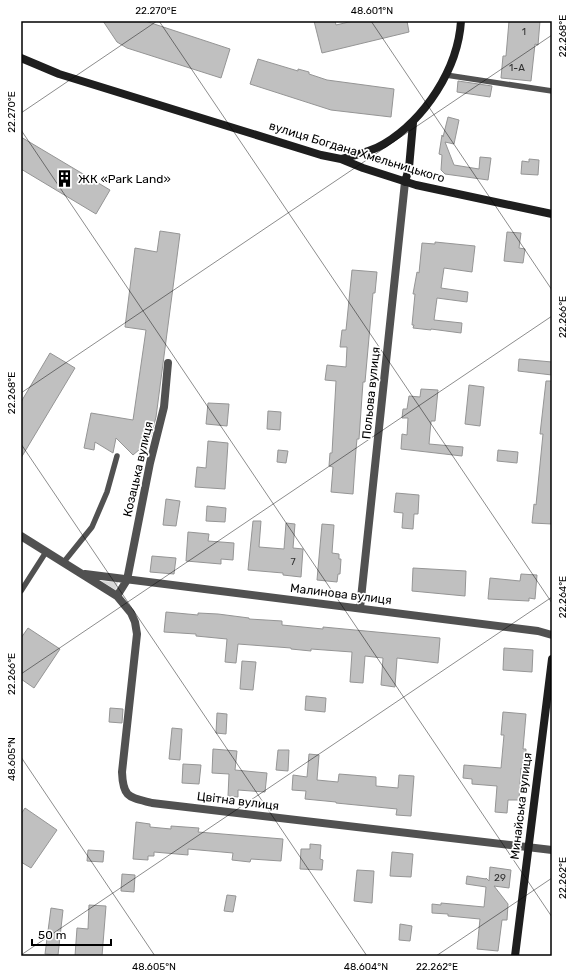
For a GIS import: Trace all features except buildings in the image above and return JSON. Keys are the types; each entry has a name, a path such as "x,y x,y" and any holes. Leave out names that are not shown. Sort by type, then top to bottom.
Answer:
{"street":[{"path":"341,160 378,148 413,123 446,75 460,36 461,21"},
{"name":"вулиця Богдана Хмельницького","path":"21,58 59,74 341,160 405,182 552,214"},
{"path":"405,182 409,168 413,123"},
{"name":"Польова вулиця","path":"360,608 405,182"},
{"name":"Козацька вулиця","path":"127,580 150,463 164,407 168,363"},
{"name":"Цвітна вулиця","path":"21,536 117,596 131,613 136,622 137,634 122,772 122,786 126,793 133,798 152,803 552,850"},
{"name":"Малинова вулиця","path":"80,574 538,630 552,635"},
{"path":"117,596 127,580"},
{"name":"Минайська вулиця","path":"515,956 552,659"}],"lane":[{"path":"446,75 552,91"},
{"path":"63,563 92,527 107,492 117,456"},
{"path":"21,591 46,552"}],"shaded area":[{"path":"101,581 118,582 116,590"}],"place":[{"name":"ЖК «Park Land»","path":"65,179"}]}
